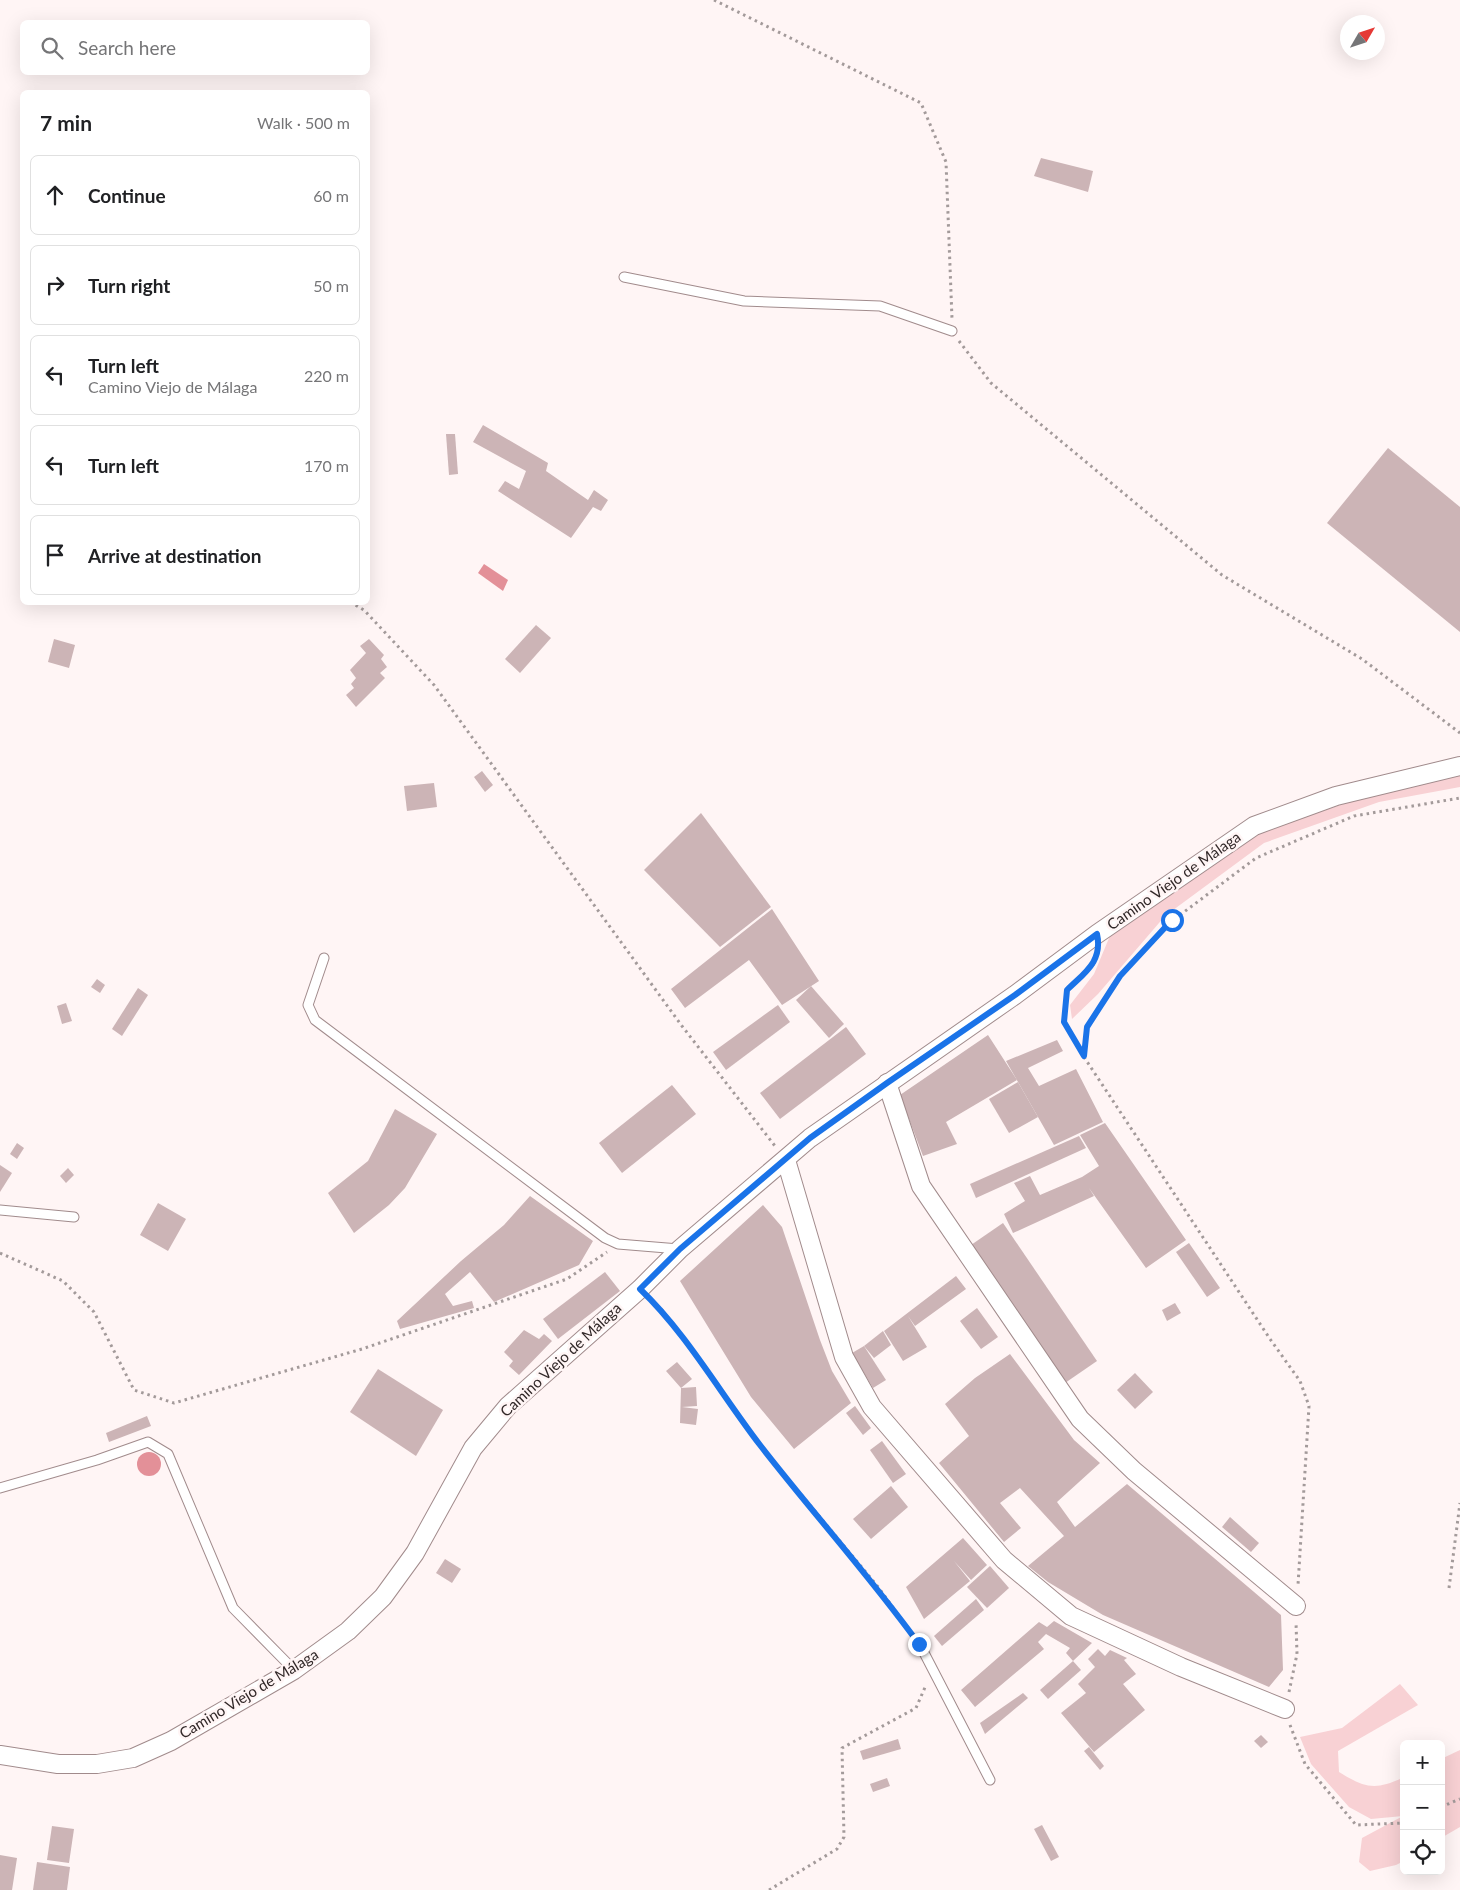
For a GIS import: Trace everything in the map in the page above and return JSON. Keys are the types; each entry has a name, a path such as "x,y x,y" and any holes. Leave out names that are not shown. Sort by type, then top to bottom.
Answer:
{"street":[{"name":"Camino Viejo de Málaga","path":"0,1755 58,1764 96,1764 133,1758 171,1741 294,1670 348,1631 383,1597 415,1553 473,1448 508,1406 640,1289 680,1249 810,1138 1015,995 1097,934 1254,826 1336,796 1460,766"},
{"path":"887,1083 921,1186 1080,1419 1134,1471 1296,1606"},
{"path":"786,1160 844,1358 872,1408 1004,1560 1071,1616 1181,1667 1285,1710"}],"lane":[{"path":"624,277 744,301 880,306 952,331"},
{"path":"324,958 308,1005 314,1020 605,1238 618,1244 680,1249"},
{"path":"0,1210 74,1217"},
{"path":"0,1488 97,1460 148,1442 168,1454 232,1608 294,1670"},
{"path":"919,1644 990,1780"}],"path":[{"path":"714,0 921,103 946,162 952,331 991,383 1222,575 1362,659 1460,733"},
{"path":"355,605 364,610 434,685 682,1026 786,1160"},
{"path":"1084,1056 1087,1027 1120,976 1172,920 1256,858 1354,816 1460,798"},
{"path":"1097,934 1100,948 1093,965 1067,990 1064,1022 1084,1056 1270,1339 1300,1381 1309,1406 1296,1606 1297,1654 1285,1710 1304,1764 1356,1825 1400,1823"},
{"path":"0,1254 64,1281 94,1312 134,1390 174,1403 362,1349 568,1279 618,1244"},
{"path":"640,1289 662,1310 760,1445 879,1588 919,1644"},
{"path":"1449,1588 1460,1503"},
{"path":"769,1890 837,1849 844,1838 842,1748 916,1708 926,1688 925,1680"},
{"path":"1445,1806 1460,1799"}],"shaded area":[{"path":"484,564 508,580 503,591 478,573"},
{"path":"1460,774 1460,787 1379,802 1264,843 1165,916 1098,994 1072,1019 1070,1005 1094,974 1112,931 1259,833 1381,791"},
{"path":"149,1452 158,1455 161,1464 158,1473 149,1476 140,1473 137,1464 140,1455"},
{"path":"1400,1684 1418,1705 1338,1751 1339,1772 1356,1782 1378,1786 1400,1779 1400,1816 1371,1819 1349,1807 1311,1764 1300,1737 1342,1728"},
{"path":"1460,1750 1460,1827 1445,1836 1445,1785 1445,1757"},
{"path":"1400,1818 1400,1863 1370,1871 1359,1862 1362,1838"}],"building":[{"path":"1041,158 1093,171 1088,192 1034,176"},
{"path":"483,425 548,463 546,471 588,500 594,490 608,500 601,511 593,507 571,538 498,491 505,481 519,489 526,471 473,442"},
{"path":"446,434 455,434 458,474 449,475"},
{"path":"1388,448 1460,507 1460,632 1327,523"},
{"path":"536,625 551,638 520,673 505,659"},
{"path":"54,639 75,645 69,668 48,662"},
{"path":"369,639 384,655 381,659 387,667 380,673 385,678 356,707 346,695 354,688 351,684 356,678 350,670 366,653 360,646"},
{"path":"482,771 493,785 485,792 474,777"},
{"path":"434,783 437,807 407,811 404,786"},
{"path":"701,813 771,907 720,947 644,870"},
{"path":"772,909 819,981 782,1005 749,960 685,1008 671,989"},
{"path":"97,979 105,985 100,993 91,987"},
{"path":"811,986 844,1024 829,1038 796,1000"},
{"path":"138,988 148,995 122,1036 112,1029"},
{"path":"66,1003 72,1021 62,1024 57,1006"},
{"path":"778,1005 790,1022 726,1070 713,1052"},
{"path":"846,1027 866,1054 780,1119 760,1093"},
{"path":"988,1035 1017,1080 946,1122 957,1144 923,1156 900,1095"},
{"path":"1057,1040 1063,1051 1028,1068 1039,1086 1076,1069 1103,1122 1054,1145 1006,1061"},
{"path":"1018,1082 1038,1117 1009,1133 989,1099"},
{"path":"672,1085 696,1114 622,1173 599,1143"},
{"path":"395,1109 437,1134 405,1188 389,1205 354,1233 328,1193 368,1161"},
{"path":"1105,1123 1186,1240 1146,1268 1089,1188 1094,1196 1013,1233 1004,1214 1025,1201 1014,1183 1030,1176 1040,1195 1082,1177 1099,1166 1080,1135"},
{"path":"1079,1136 1086,1148 976,1198 970,1184"},
{"path":"17,1143 24,1148 17,1159 10,1154"},
{"path":"0,1165 12,1173 0,1192"},
{"path":"68,1168 74,1175 66,1183 60,1176"},
{"path":"530,1196 593,1241 579,1265 494,1302 470,1272 445,1294 453,1306 472,1301 474,1308 400,1329 397,1321 461,1261 504,1225"},
{"path":"158,1203 186,1219 168,1251 140,1235"},
{"path":"763,1205 782,1227 832,1371 851,1403 794,1449 751,1397 680,1281"},
{"path":"1003,1223 1097,1361 1065,1383 971,1245"},
{"path":"1189,1243 1220,1288 1207,1297 1176,1252"},
{"path":"605,1272 620,1291 558,1339 543,1319"},
{"path":"956,1276 966,1289 915,1326 908,1316 927,1347 903,1361 884,1331"},
{"path":"1175,1303 1181,1313 1167,1321 1162,1310"},
{"path":"977,1308 998,1337 981,1349 960,1321"},
{"path":"524,1330 539,1339 544,1334 552,1341 519,1375 509,1366 513,1361 504,1352"},
{"path":"883,1331 891,1345 874,1358 864,1346"},
{"path":"864,1346 886,1380 873,1388 852,1353"},
{"path":"1010,1354 1074,1440 1100,1463 1057,1502 1075,1527 1127,1484 1281,1615 1283,1670 1269,1687 1103,1615 1048,1582 1028,1566 1064,1536 1020,1488 1000,1503 1021,1528 1004,1542 939,1463 969,1436 945,1404 975,1378"},
{"path":"677,1362 692,1379 681,1388 666,1371"},
{"path":"378,1369 443,1410 416,1456 350,1412"},
{"path":"1135,1373 1153,1392 1135,1409 1117,1390"},
{"path":"696,1387 697,1406 682,1407 698,1409 696,1425 680,1423 681,1388"},
{"path":"855,1406 871,1428 863,1435 846,1413"},
{"path":"147,1416 151,1426 109,1442 106,1433"},
{"path":"882,1441 906,1474 893,1483 870,1450"},
{"path":"891,1486 908,1507 871,1539 853,1519"},
{"path":"1230,1517 1259,1543 1251,1552 1222,1527"},
{"path":"963,1538 987,1565 971,1580 954,1561 970,1581 924,1619 906,1587"},
{"path":"445,1559 461,1569 452,1583 436,1573"},
{"path":"990,1566 1009,1588 987,1608 967,1587"},
{"path":"976,1599 984,1610 942,1646 934,1636"},
{"path":"1054,1621 1092,1643 1073,1661 1066,1653 1070,1648 1046,1634 1038,1642 1044,1649 975,1707 961,1690 1039,1622 1047,1627"},
{"path":"1098,1649 1105,1656 1110,1650 1127,1658 1124,1660 1136,1674 1123,1684 1145,1710 1094,1752 1061,1713 1086,1693 1078,1684 1095,1667 1088,1659"},
{"path":"1073,1661 1081,1670 1048,1699 1040,1690"},
{"path":"1023,1693 1028,1698 985,1734 980,1723"},
{"path":"1261,1735 1268,1742 1261,1748 1254,1741"},
{"path":"898,1739 901,1749 863,1760 860,1751"},
{"path":"1089,1747 1104,1766 1100,1770 1084,1751"},
{"path":"887,1778 890,1786 873,1792 870,1784"},
{"path":"1042,1825 1059,1857 1051,1861 1034,1829"},
{"path":"52,1826 74,1829 69,1863 47,1860"},
{"path":"0,1855 17,1858 12,1890 0,1890"},
{"path":"37,1862 70,1867 67,1890 33,1890"}],"route":[{"path":"919,1644 879,1588 760,1445 662,1310 640,1289 697,1233 758,1184 810,1138 1015,995 1097,934 1100,948 1093,965 1067,990 1064,1022 1084,1056 1087,1027 1120,976 1172,920"}]}
